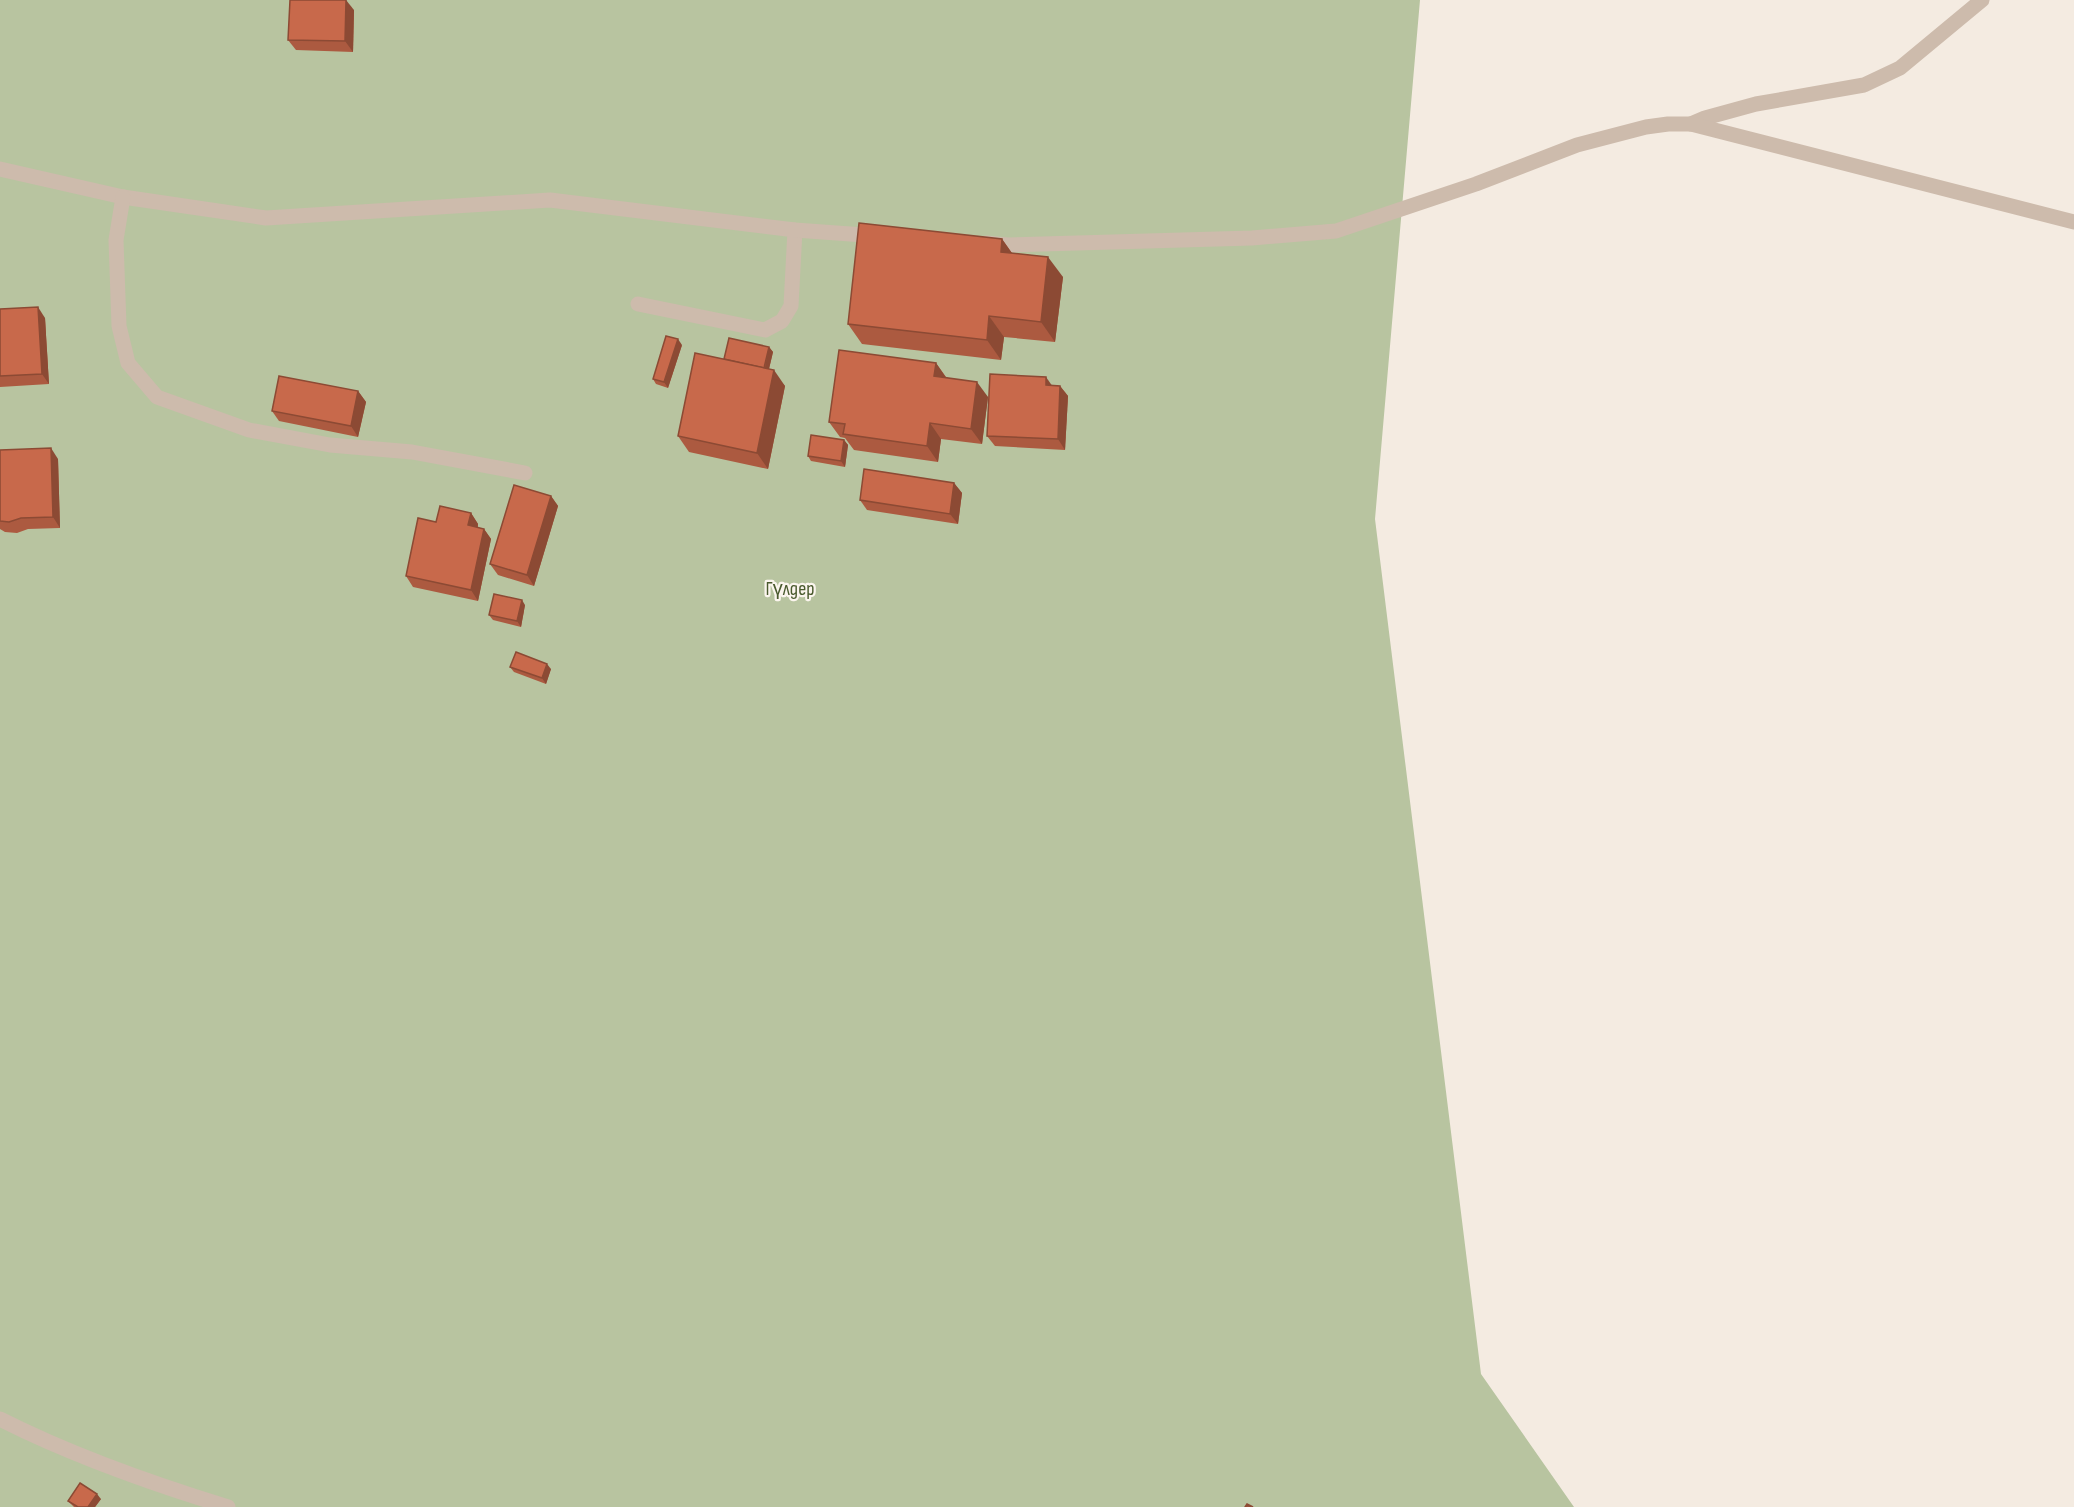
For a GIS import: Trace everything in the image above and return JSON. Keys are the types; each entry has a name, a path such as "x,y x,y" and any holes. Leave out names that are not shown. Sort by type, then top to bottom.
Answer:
{"street":[{"path":"1691,124 1756,104 1864,85 1900,68 1982,0"},
{"path":"972,242 1008,245 1252,238 1336,231 1476,184 1577,146 1668,124 1691,124 2074,222"},
{"path":"0,169 123,197 266,218 550,200 795,230 890,236"},
{"path":"123,197 116,240 119,326 128,363 157,397 249,430 330,445 412,452 525,473"},
{"path":"638,304 765,330 782,321 791,306 795,230"},
{"path":"0,1419 48,1444 168,1488 228,1507"}],"green space":[{"name":"Гүлдер","path":"0,0 1420,0 1375,519 1481,1374 1574,1507 0,1507"}],"building":[{"path":"290,0 346,0 345,41 288,40"},
{"path":"859,223 1002,239 1001,252 1048,257 1041,322 989,316 987,340 848,324"},
{"path":"38,307 42,374 0,376 0,309"},
{"path":"666,336 678,339 664,382 653,379"},
{"path":"729,338 769,347 764,368 724,359"},
{"path":"839,350 936,363 934,376 977,382 971,429 930,423 927,446 843,434 845,424 829,422"},
{"path":"695,353 774,370 757,453 678,436"},
{"path":"990,374 1046,377 1046,385 1060,386 1058,439 987,436"},
{"path":"279,376 358,391 351,426 272,411"},
{"path":"811,435 844,440 841,461 808,456"},
{"path":"51,448 53,517 0,521 0,450"},
{"path":"864,469 954,483 950,514 860,500"},
{"path":"514,485 551,496 527,575 490,564"},
{"path":"440,506 471,513 468,525 484,529 471,590 406,576 418,518 436,522"},
{"path":"494,594 522,600 517,621 489,615"},
{"path":"516,652 547,664 542,678 510,667"},
{"path":"80,1483 97,1494 88,1507 78,1507 68,1501"}]}
